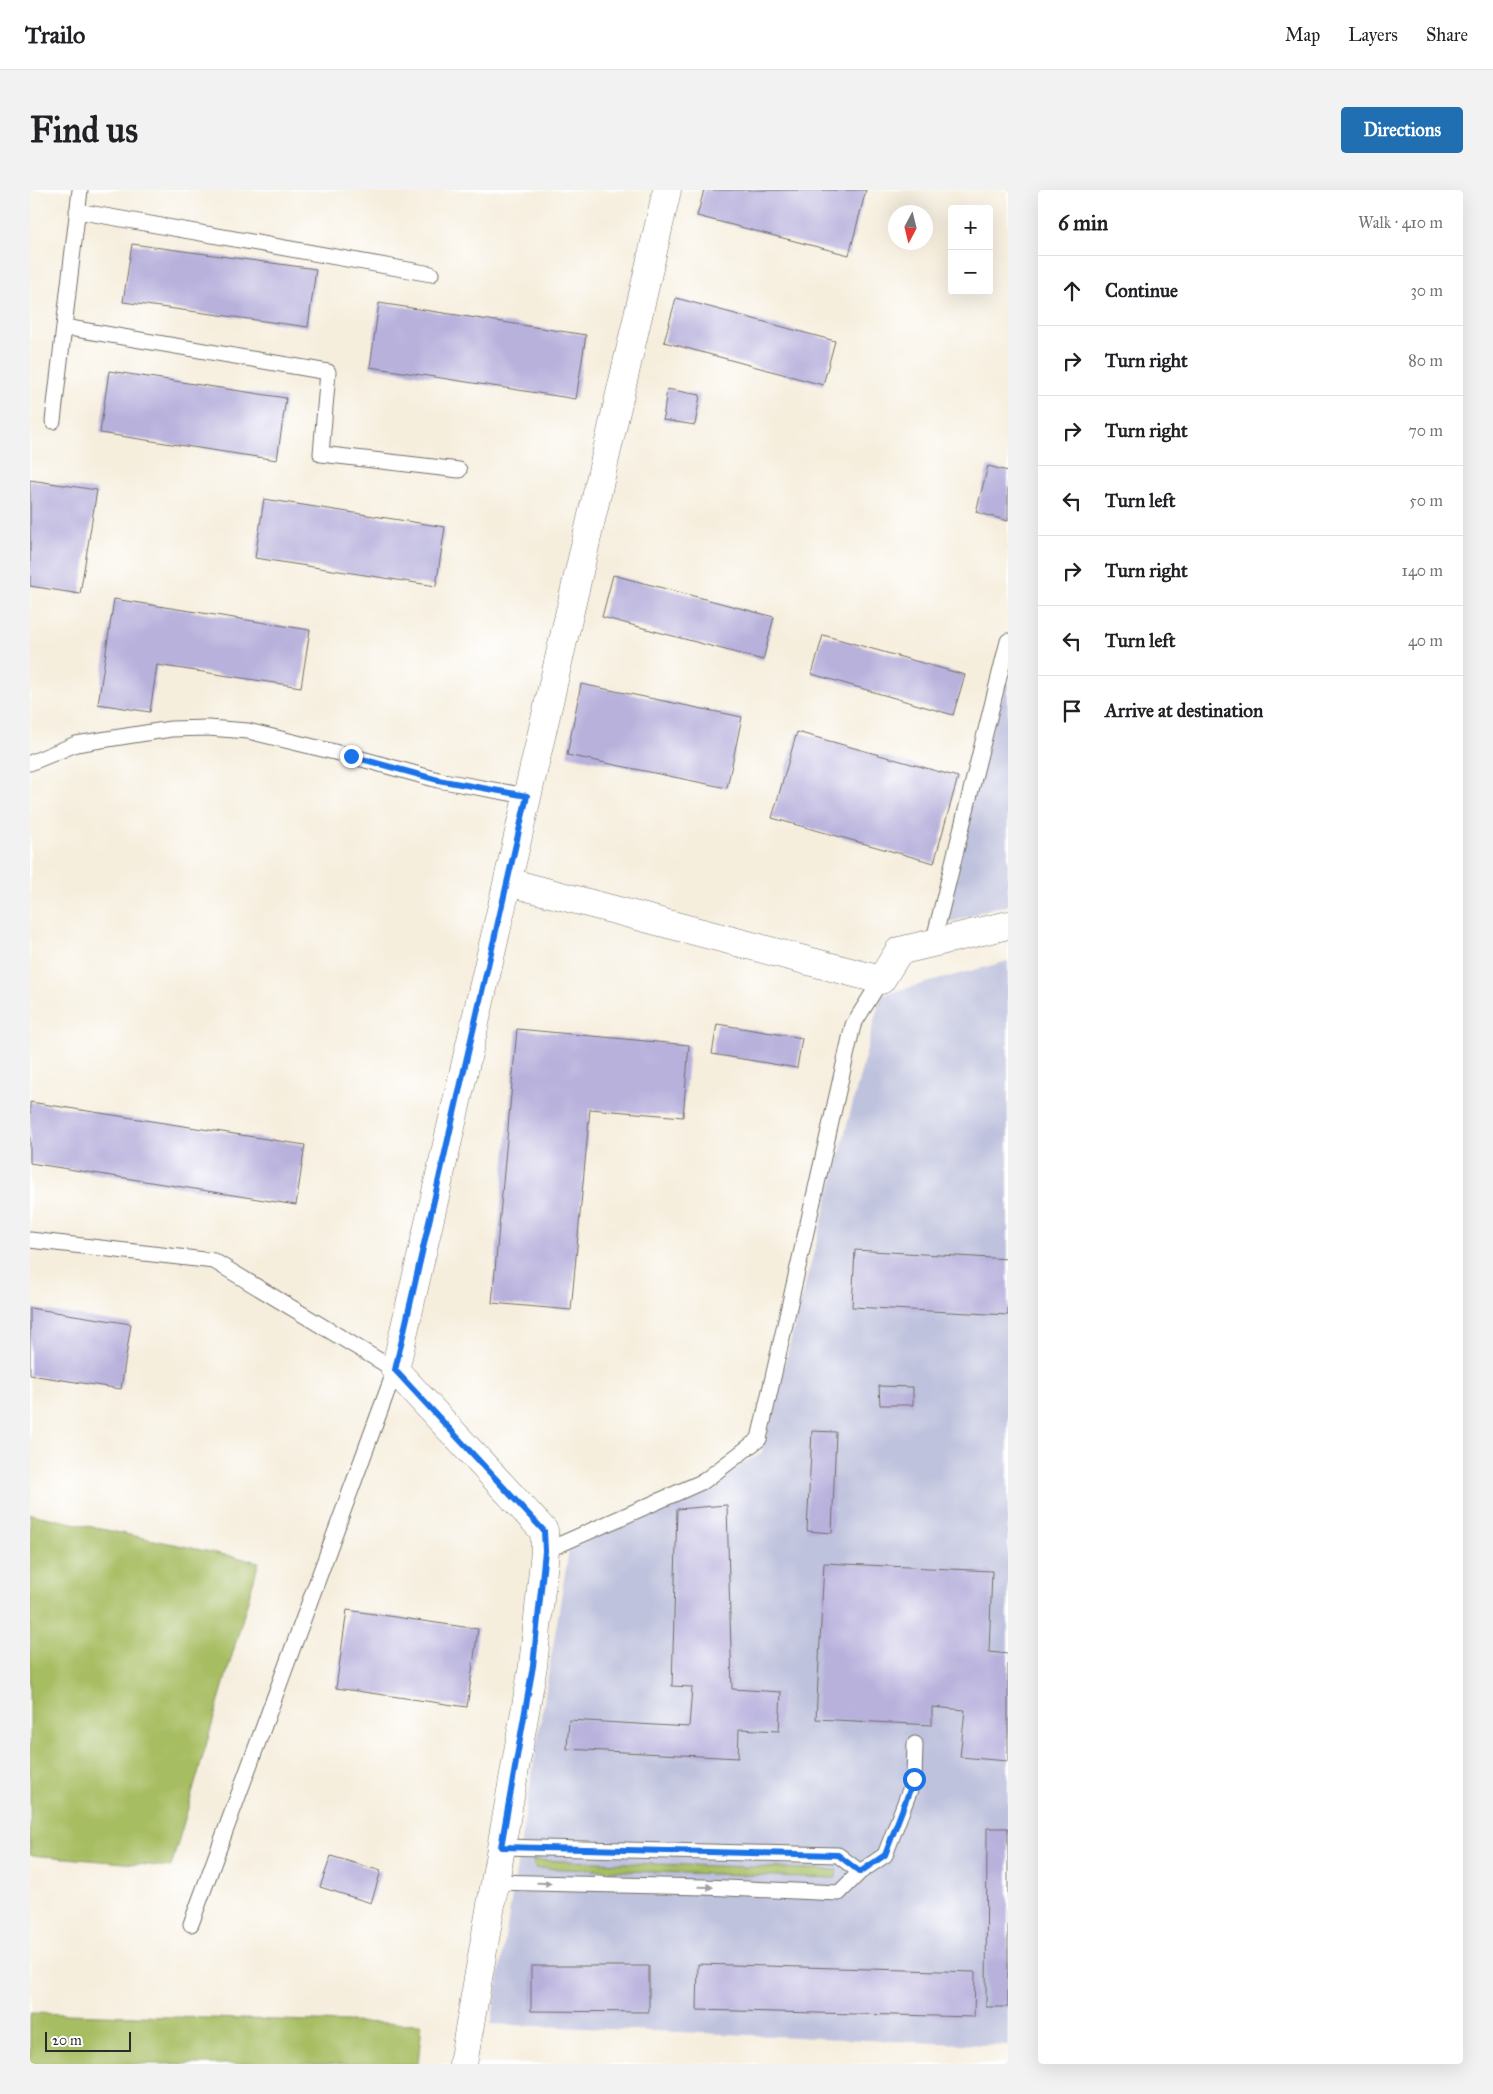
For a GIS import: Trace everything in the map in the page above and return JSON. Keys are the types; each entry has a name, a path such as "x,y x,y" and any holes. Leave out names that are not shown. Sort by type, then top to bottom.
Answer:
{"street":[{"path":"462,2064 533,1666 545,1551 544,1531 395,1370 668,190"},
{"path":"508,882 882,980 899,951 1008,925"}],"lane":[{"path":"53,421 80,190"},
{"path":"77,211 431,274"},
{"path":"64,327 328,372 321,454 459,470"},
{"path":"933,944 1008,641"},
{"path":"30,763 76,744 171,729 208,728 248,731 351,756 438,780 527,796"},
{"path":"545,1551 704,1481 759,1439 853,1025 882,980"},
{"path":"30,1240 214,1261 395,1370 191,1924"},
{"path":"495,1882 704,1887 838,1893 860,1872 885,1855 914,1779 915,1744"},
{"path":"501,1847 838,1855 860,1872"}],"shaded area":[{"path":"1008,680 1008,906 992,908 938,927 988,738"},
{"path":"1008,961 1008,2046 491,2024 569,1549 761,1454 881,995"}],"green space":[{"path":"30,1514 259,1562 171,1867 30,1855"},
{"path":"533,1860 837,1870 836,1878 535,1868"},
{"path":"30,2013 422,2024 418,2064 30,2064"}],"building":[{"path":"704,190 866,190 849,255 697,216"},
{"path":"132,244 316,269 308,327 123,302"},
{"path":"676,298 835,341 823,385 664,342"},
{"path":"379,303 586,335 576,399 370,367"},
{"path":"109,371 286,398 277,460 100,433"},
{"path":"667,389 700,395 695,425 663,420"},
{"path":"988,466 1008,471 1008,521 976,512"},
{"path":"30,480 97,490 80,594 30,586"},
{"path":"264,499 445,527 436,586 255,558"},
{"path":"613,575 774,617 763,660 602,617"},
{"path":"114,599 310,630 301,687 157,665 150,712 98,704"},
{"path":"823,635 965,675 953,715 812,674"},
{"path":"581,684 742,717 727,788 567,755"},
{"path":"797,732 958,777 934,863 772,818"},
{"path":"717,1024 802,1038 797,1068 712,1054"},
{"path":"517,1029 689,1045 683,1117 590,1109 571,1310 492,1303"},
{"path":"30,1102 305,1145 296,1205 30,1163"},
{"path":"855,1250 1008,1259 1008,1315 852,1307"},
{"path":"30,1308 131,1324 121,1389 30,1375"},
{"path":"879,1386 913,1387 913,1405 880,1405"},
{"path":"812,1431 836,1432 832,1533 807,1531"},
{"path":"727,1505 732,1689 781,1692 779,1731 739,1729 738,1758 567,1749 569,1720 689,1727 692,1687 672,1686 677,1509"},
{"path":"824,1563 992,1571 989,1652 1008,1654 1008,1761 960,1757 965,1710 932,1707 932,1725 816,1719"},
{"path":"347,1610 478,1629 467,1707 336,1688"},
{"path":"987,1828 1008,1828 1008,2007 986,2007"},
{"path":"331,1856 381,1871 371,1903 320,1887"},
{"path":"698,1964 975,1972 974,2017 697,2010"},
{"path":"531,1966 649,1966 649,2012 531,2011"}],"route":[{"path":"351,756 438,780 527,796 395,1370 544,1531 545,1551 533,1666 501,1847 838,1855 860,1872 885,1855 914,1779"}]}
